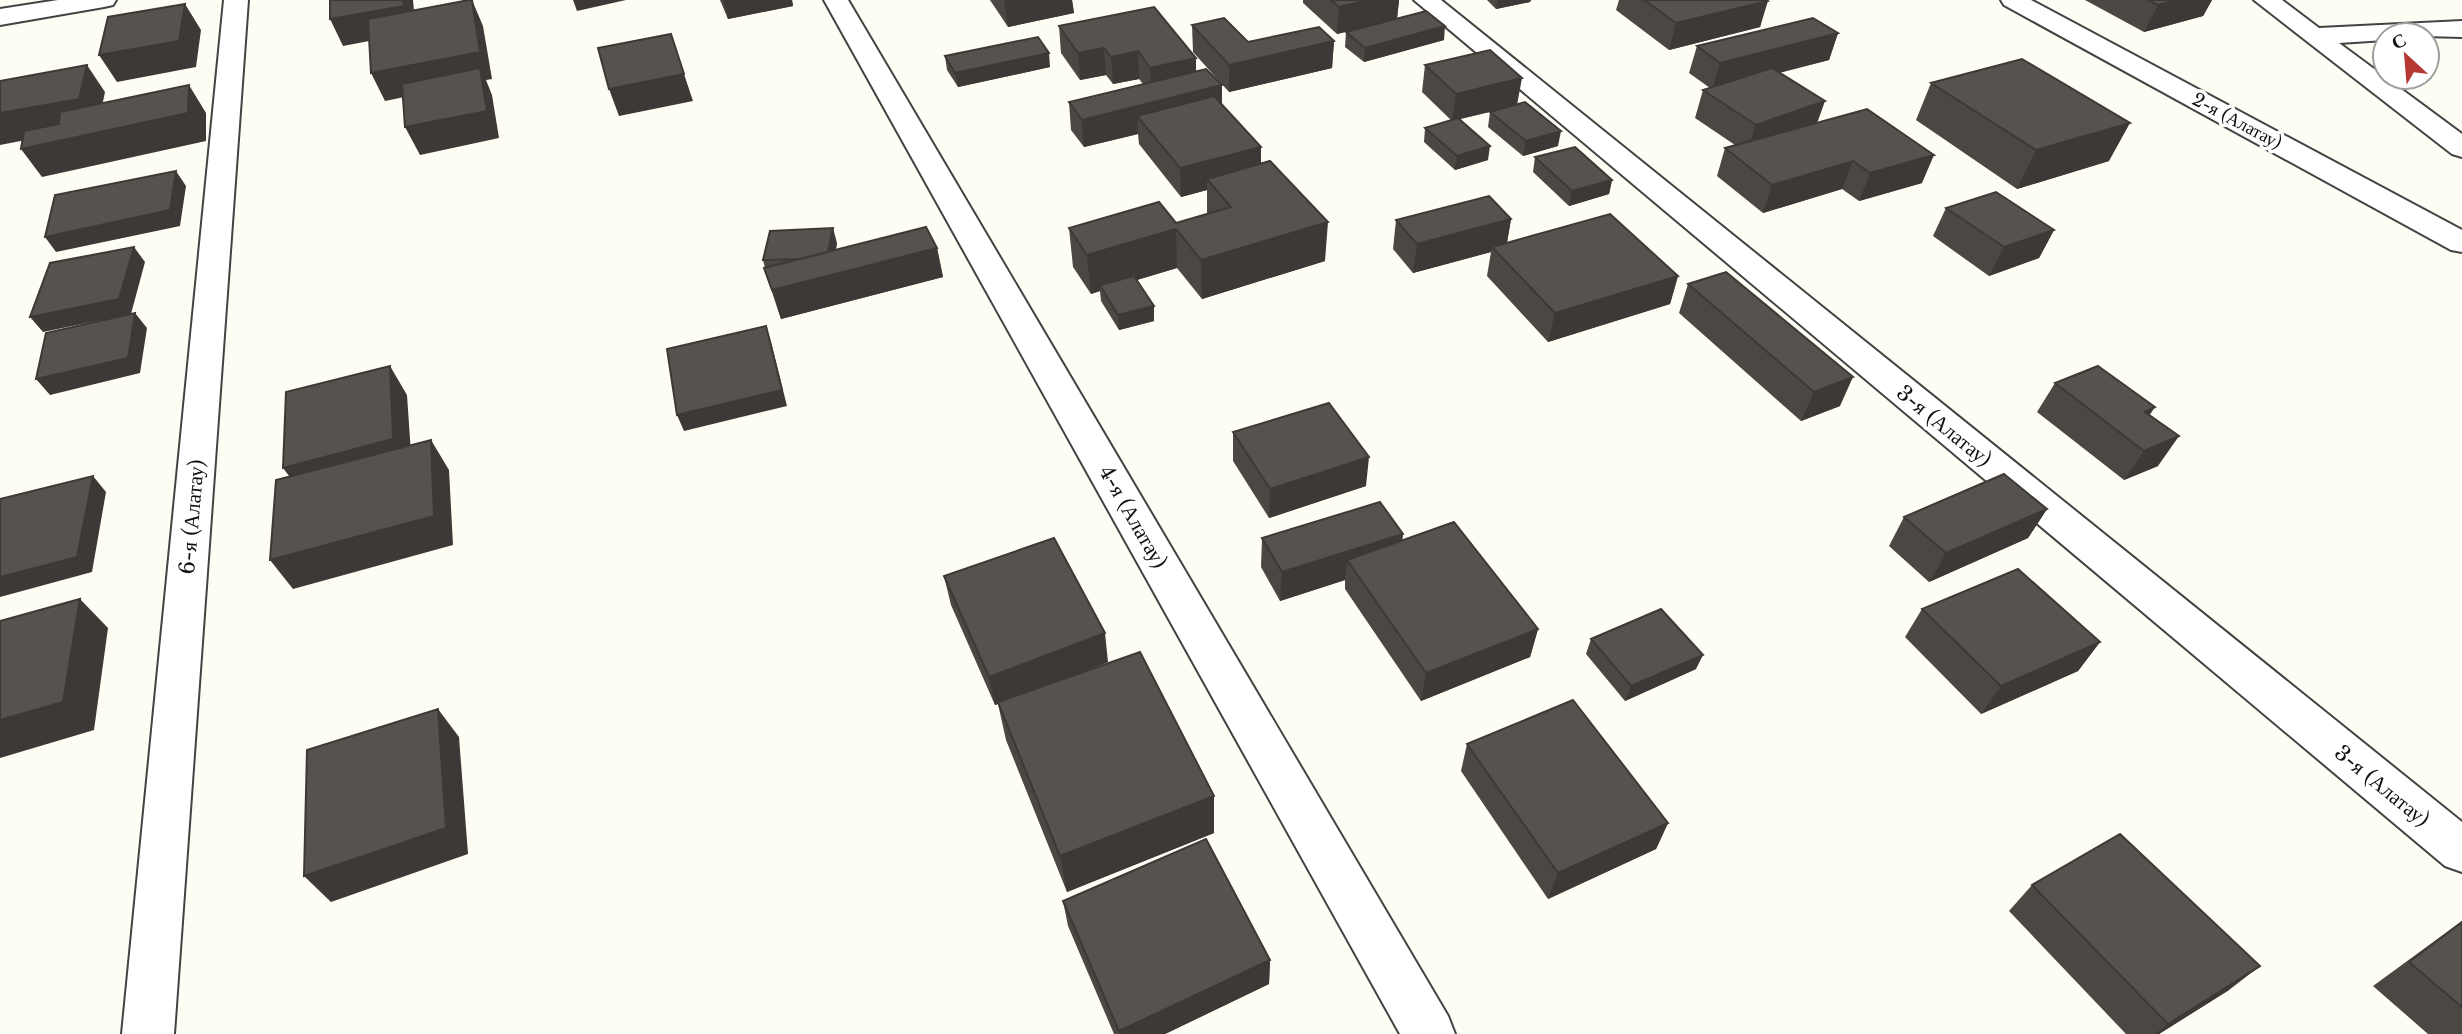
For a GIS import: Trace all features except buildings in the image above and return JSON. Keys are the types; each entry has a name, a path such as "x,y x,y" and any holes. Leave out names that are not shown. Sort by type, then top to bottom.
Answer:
{"street":[{"path":"0,18 104,0"},
{"name":"6-я (Алатау)","path":"148,1034 236,0"},
{"name":"4-я (Алатау)","path":"836,0 1429,1034"},
{"name":"3-я (Алатау)","path":"1426,0 2462,852"},
{"name":"2-я (Алатау)","path":"2013,0 2462,243"},
{"path":"2266,0 2462,148"},
{"path":"2314,36 2462,29"}]}
